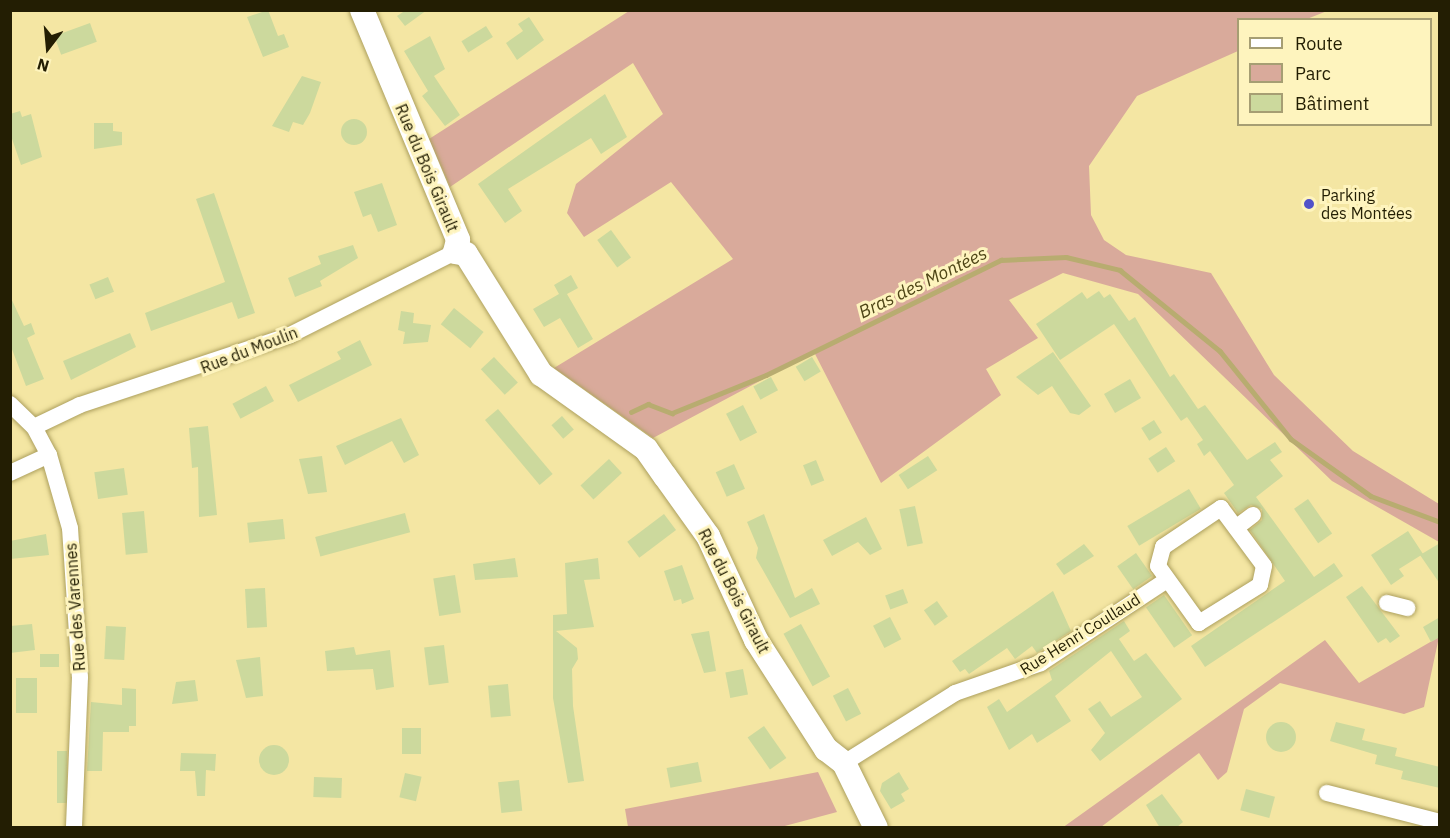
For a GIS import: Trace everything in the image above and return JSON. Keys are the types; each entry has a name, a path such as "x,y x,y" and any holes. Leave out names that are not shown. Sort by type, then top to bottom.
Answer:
{"street":[{"name":"Rue du Bois Girault","path":"362,10 458,240 455,252 466,254 541,374 646,449 708,536 756,640 826,749 844,763 876,828"},
{"name":"Rue du Moulin","path":"34,427 80,405 290,335 455,252"},
{"name":"Rue des Varennes","path":"10,404 34,427 49,455 70,528 80,677 74,828"},
{"path":"10,473 49,455"},
{"path":"1221,508 1264,566 1260,585 1199,623 1167,580 1158,566 1163,547 1221,508"},
{"path":"1237,527 1254,515"},
{"name":"Rue Henri Coullaud","path":"844,763 955,693 1041,663 1167,580"},
{"path":"1387,603 1407,608"},
{"path":"1327,793 1440,822"}],"green space":[{"path":"629,11 1327,11 1310,18 1237,18 1237,51 1137,96 1089,166 1091,215 1104,240 1126,255 1211,273 1274,375 1353,451 1439,504 1439,542 1332,481 1138,294 1063,273 1009,300 1038,338 986,369 1001,395 881,483 814,352 653,438 554,368 733,259 671,182 584,237 567,213 576,184 663,114 633,63 450,187 429,139"},
{"path":"1439,637 1424,707 1404,714 1280,683 1244,709 1227,772 1218,780 1199,753 1101,827 1062,828 1325,640 1359,683"},
{"path":"818,772 837,812 781,827 628,827 625,809"}],"building":[{"path":"268,10 278,36 284,34 289,47 263,57 247,17"},
{"path":"406,10 427,10 405,26 397,16"},
{"path":"529,17 544,40 517,60 506,43 523,31 518,24"},
{"path":"90,23 97,42 61,55 54,36"},
{"path":"486,26 493,37 468,52 461,41"},
{"path":"430,36 445,69 434,76 460,115 445,126 422,96 428,91 404,51"},
{"path":"302,76 321,82 310,113 303,125 293,122 289,132 272,126"},
{"path":"605,94 627,137 601,154 591,138 508,189 522,211 505,223 478,184"},
{"path":"20,111 22,117 31,114 42,157 21,165 10,133 10,114"},
{"path":"354,119 363,123 367,132 363,141 354,145 345,141 341,132 345,123"},
{"path":"94,123 113,123 113,131 122,132 122,145 94,149"},
{"path":"382,183 397,225 378,232 371,214 363,217 354,192"},
{"path":"214,193 255,313 238,319 232,302 151,331 145,313 225,282 196,199"},
{"path":"611,230 631,258 617,267 597,240"},
{"path":"353,245 358,258 320,281 322,286 295,297 288,278 321,264 318,256"},
{"path":"571,275 578,288 567,294 593,339 578,348 560,318 544,327 533,309 559,294 554,285"},
{"path":"108,277 114,292 95,299 89,284"},
{"path":"1099,291 1104,298 1110,294 1129,321 1135,317 1170,377 1174,374 1198,409 1205,405 1247,460 1275,442 1282,452 1270,460 1283,476 1256,497 1314,577 1334,563 1343,576 1205,667 1191,646 1285,581 1250,530 1262,520 1262,509 1251,505 1238,513 1224,493 1234,485 1210,451 1204,456 1197,444 1203,440 1187,417 1181,421 1114,324 1060,360 1036,324 1082,292 1087,299"},
{"path":"10,296 24,326 31,323 35,334 27,338 44,379 26,386 10,344"},
{"path":"454,308 484,332 470,348 441,324"},
{"path":"401,311 414,313 413,323 431,325 428,342 403,344 405,332 398,330"},
{"path":"130,333 136,347 71,380 63,361"},
{"path":"360,340 372,365 298,402 289,385 341,359 337,352"},
{"path":"1053,352 1091,406 1079,415 1070,413 1052,386 1038,395 1016,377"},
{"path":"494,357 518,383 505,395 481,369"},
{"path":"812,357 821,372 804,381 796,367"},
{"path":"771,377 778,390 760,400 753,386"},
{"path":"1130,379 1141,398 1115,413 1104,394"},
{"path":"266,386 274,401 240,419 232,404"},
{"path":"743,405 757,433 740,441 726,414"},
{"path":"498,409 553,474 540,485 485,420"},
{"path":"562,416 574,430 563,439 551,425"},
{"path":"401,418 419,455 404,463 392,441 345,465 336,446"},
{"path":"1154,420 1162,433 1149,441 1141,428"},
{"path":"208,426 217,515 199,517 198,467 192,468 189,428"},
{"path":"1166,447 1175,461 1158,473 1148,458"},
{"path":"322,456 327,492 308,494 299,459"},
{"path":"928,456 937,470 908,489 899,475"},
{"path":"609,459 622,473 593,499 580,486"},
{"path":"816,460 824,480 811,486 803,465"},
{"path":"734,464 745,489 727,497 716,472"},
{"path":"124,468 128,495 98,499 94,472"},
{"path":"1189,489 1201,509 1139,546 1127,526"},
{"path":"1308,499 1332,533 1318,543 1294,509"},
{"path":"915,506 923,543 907,546 899,509"},
{"path":"144,511 148,553 126,555 122,513"},
{"path":"405,513 410,532 320,556 315,537"},
{"path":"664,514 676,530 639,558 627,542"},
{"path":"764,514 795,598 812,588 820,604 790,618 756,558 758,548 747,522"},
{"path":"866,517 882,549 870,555 858,542 832,556 823,540"},
{"path":"283,519 285,539 249,543 247,523"},
{"path":"1408,531 1423,554 1399,569 1404,576 1391,585 1371,555"},
{"path":"46,534 49,555 10,559 10,541"},
{"path":"1440,543 1440,584 1420,555"},
{"path":"1084,544 1094,556 1064,575 1056,564"},
{"path":"1136,553 1152,576 1133,589 1117,566"},
{"path":"515,558 518,577 475,580 473,564"},
{"path":"598,558 600,579 584,580 594,627 556,631 577,648 578,659 572,669 573,706 584,781 568,783 553,698 553,615 567,614 565,563"},
{"path":"682,565 694,599 682,604 681,599 674,601 664,571"},
{"path":"455,575 461,613 439,616 433,578"},
{"path":"1362,586 1400,636 1390,643 1386,638 1378,643 1346,597"},
{"path":"265,588 267,627 247,628 245,589"},
{"path":"903,589 908,603 890,610 885,595"},
{"path":"1053,591 1071,631 1037,653 1032,646 1015,659 1007,648 969,674 965,669 960,672 952,661"},
{"path":"1164,595 1192,635 1174,648 1146,608"},
{"path":"937,601 948,617 935,626 924,610"},
{"path":"890,617 901,639 884,648 873,626"},
{"path":"1440,617 1440,637 1431,642 1423,627"},
{"path":"1124,621 1130,631 1119,639 1134,661 1146,653 1182,699 1100,761 1091,750 1105,733 1088,709 1100,701 1111,717 1142,697 1111,651 1055,696 1071,721 1037,743 1032,734 1009,750 987,707 999,699 1007,712 1052,680 1049,671"},
{"path":"32,624 35,650 10,653 10,626"},
{"path":"801,624 830,676 813,686 784,634"},
{"path":"106,626 126,627 124,660 104,659"},
{"path":"709,631 716,671 704,673 691,634"},
{"path":"444,645 449,683 429,685 424,647"},
{"path":"354,647 356,655 390,650 394,687 376,690 373,669 327,671 325,651"},
{"path":"40,654 59,654 59,667 40,667"},
{"path":"260,657 263,696 246,698 236,660"},
{"path":"743,669 748,695 730,698 725,672"},
{"path":"16,678 37,678 37,713 16,713"},
{"path":"195,680 198,701 172,704 176,682"},
{"path":"508,684 511,716 491,718 488,686"},
{"path":"122,688 136,689 136,726 129,726 129,732 103,732 102,771 87,771 91,702 122,705"},
{"path":"848,688 861,714 846,722 833,696"},
{"path":"1281,722 1292,726 1296,737 1292,748 1281,752 1270,748 1266,737 1270,726"},
{"path":"1336,722 1365,729 1362,740 1397,748 1395,756 1440,767 1440,788 1401,779 1403,771 1375,764 1377,755 1330,741"},
{"path":"764,726 786,758 770,769 748,737"},
{"path":"402,728 421,728 421,754 402,754"},
{"path":"274,745 280,746 288,754 288,766 280,774 274,775 268,774 260,766 259,760 260,754 268,746"},
{"path":"57,751 67,751 67,803 57,803"},
{"path":"181,753 216,754 215,771 206,770 205,796 197,796 195,771 180,771"},
{"path":"698,762 702,782 670,788 667,768"},
{"path":"899,772 909,789 901,794 905,801 891,809 880,791 882,783"},
{"path":"405,773 422,777 416,801 399,797"},
{"path":"314,777 342,778 341,798 313,797"},
{"path":"519,780 522,811 501,813 498,782"},
{"path":"1246,789 1275,797 1269,818 1240,810"},
{"path":"1162,794 1183,822 1176,828 1160,828 1146,805"}],"waterway":[{"name":"Bras des Montées","path":"631,412 648,404 672,413 766,375 1001,260 1066,257 1120,270 1220,351 1291,439 1371,496 1440,522"}],"place":[{"name":"Parking des Montées","path":"1309,204"}]}
